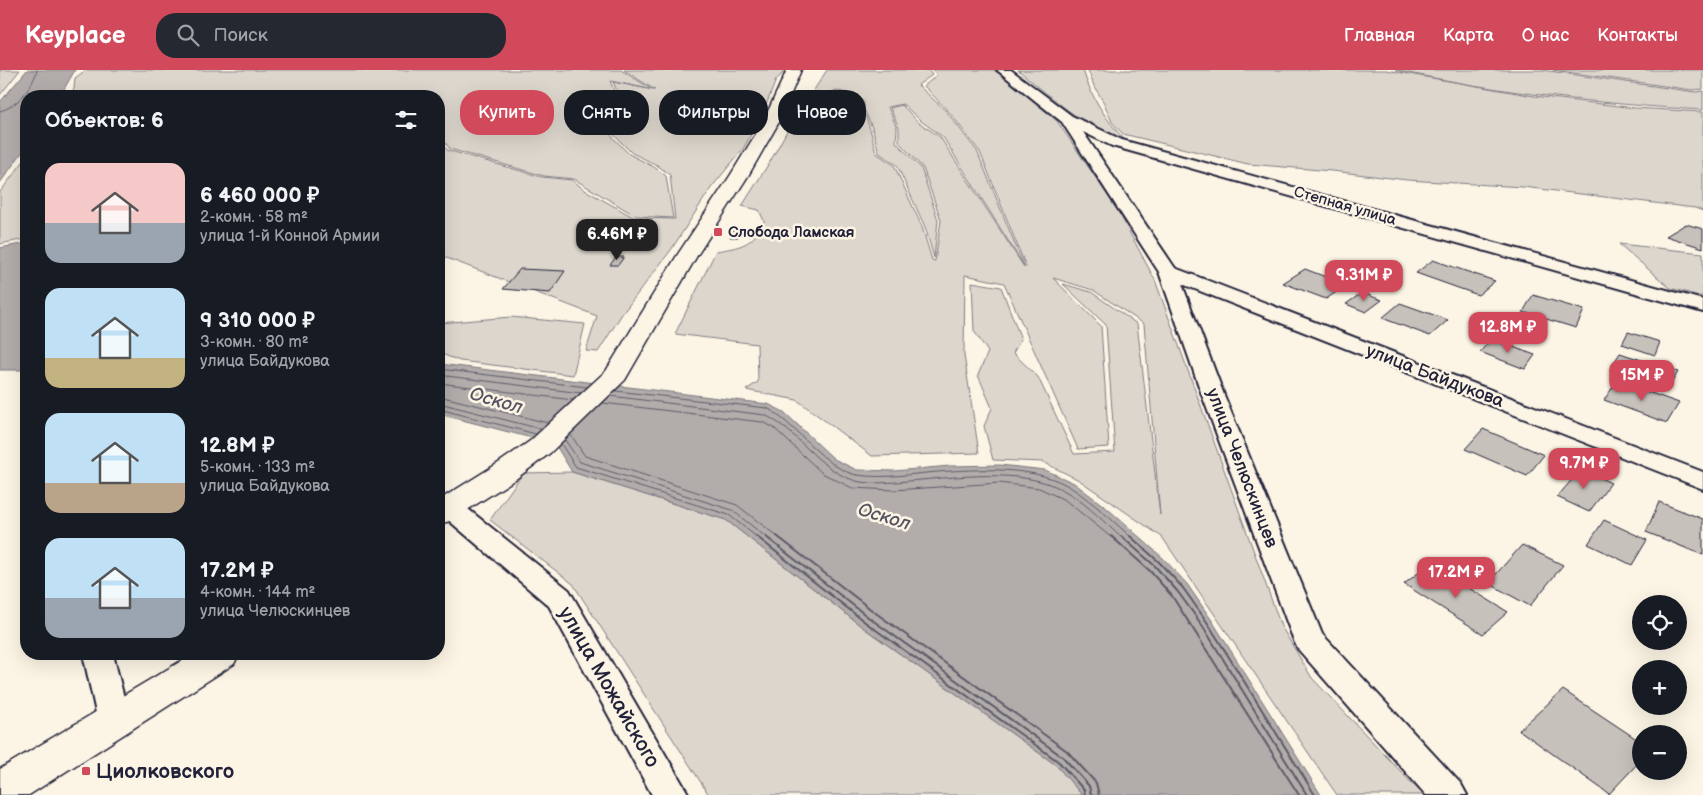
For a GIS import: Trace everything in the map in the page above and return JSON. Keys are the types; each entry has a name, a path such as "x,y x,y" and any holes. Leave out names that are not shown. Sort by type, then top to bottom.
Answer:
{"main road":[{"path":"445,509 507,471 540,447 616,375 688,254 739,176 766,130 794,70"},
{"path":"0,791 114,722 211,660"}],"street":[{"name":"Степная улица","path":"1003,70 1066,119 1117,143 1703,306"},
{"name":"улица Челюскинцев","path":"1066,119 1168,272 1213,395 1310,641 1449,795"},
{"name":"улица Байдукова","path":"1168,272 1703,481"},
{"name":"улица Можайского","path":"445,511 559,598 671,795"},
{"path":"99,660 114,722"}],"shaded area":[{"path":"0,70 20,70 0,95"},
{"path":"86,70 621,70 653,90 610,81 614,90 564,90 564,135 611,135 629,154 654,167 666,176 673,218 636,216 574,179 544,176 450,149 445,142 445,90 74,89 75,78"},
{"path":"624,70 786,70 776,80 768,100 768,90 659,90 659,135 751,135 743,149 711,188 671,250 622,314 598,352 586,351 597,316 445,257 445,147 447,150 542,177 572,180 585,190 635,218 675,219 670,175 657,165 632,153 614,135 649,135 649,90 616,90 613,82 655,90"},
{"path":"827,70 928,70 932,75 918,85 947,112 977,151 1024,266 943,137 921,121 903,104 888,107 897,128 896,142 921,168 938,220 934,258 925,227 897,165 879,153 873,130 866,114 866,90 814,90"},
{"path":"933,70 993,70 1001,74 1057,121 1117,209 1155,280 1281,626 1312,678 1423,795 1337,795 1162,537 1079,480 1043,462 993,460 984,426 992,408 978,375 988,352 974,331 972,282 1001,287 1021,339 1013,353 1038,377 1074,454 1115,452 1106,325 1063,284 1091,292 1137,324 1160,515 1144,324 1093,290 1053,278 1101,326 1109,447 1078,449 1004,283 965,275 964,355 979,453 872,456 797,400 746,390 758,382 757,344 675,334 716,251 745,244 760,229 764,221 759,210 742,206 785,135 866,135 866,119 876,153 894,165 922,227 932,260 935,261 941,220 923,168 899,142 899,128 890,108 902,105 918,122 940,137 1024,267 1026,267 980,152 950,113 924,86 937,75"},
{"path":"1018,70 1083,70 1090,90 1100,108 1125,140 1096,128 1068,111"},
{"path":"1088,70 1386,70 1534,96 1635,108 1703,112 1703,211 1695,208 1523,187 1407,180 1248,164 1123,134 1112,122"},
{"path":"1395,70 1542,70 1695,92 1703,91 1703,110 1625,104 1509,91"},
{"path":"1553,70 1703,70 1703,89 1692,90"},
{"path":"20,166 20,240 0,244 0,192"},
{"path":"1619,244 1703,253 1703,297 1670,288"},
{"path":"511,317 585,324 573,375 460,361 445,355 445,322"},
{"path":"572,472 726,520 861,626 1056,765 1082,795 709,795 573,584 490,520 523,473"}],"water":[{"path":"27,70 75,70 63,90 20,90 20,155 0,183 0,102"},
{"path":"20,244 20,370 0,370 0,248"},
{"name":"Оскол","path":"445,365 768,404 784,412 834,459 857,470 894,471 950,466 1000,465 1045,470 1074,483 1108,509 1163,558 1187,584 1321,795 1082,795 1056,765 861,626 726,520 572,472 555,444 445,416"}],"building":[{"path":"1686,224 1703,229 1703,248 1666,236"},
{"path":"734,230 741,230 738,237 730,237"},
{"path":"616,257 624,257 618,265 610,265"},
{"path":"1433,260 1495,281 1478,295 1416,273"},
{"path":"520,269 565,271 550,293 503,289"},
{"path":"1305,269 1347,285 1326,299 1283,283"},
{"path":"1362,293 1382,300 1366,312 1346,304"},
{"path":"1533,295 1584,310 1576,328 1523,312"},
{"path":"1400,303 1448,320 1430,336 1382,318"},
{"path":"1628,332 1660,342 1655,355 1622,344"},
{"path":"1491,339 1535,355 1525,369 1480,352"},
{"path":"1620,353 1678,372 1668,389 1610,369"},
{"path":"1617,381 1679,403 1667,423 1604,400"},
{"path":"1483,429 1544,455 1527,476 1465,449"},
{"path":"1581,469 1611,483 1589,512 1557,497"},
{"path":"1659,502 1703,519 1703,555 1646,532"},
{"path":"1604,520 1647,540 1632,565 1588,544"},
{"path":"1522,545 1563,565 1530,606 1488,583"},
{"path":"1430,564 1508,612 1483,634 1404,584"},
{"path":"1563,690 1632,736 1632,770 1609,794 1519,730"}],"place":[{"name":"Слобода Ламская","path":"718,232"},
{"name":"Циолковского","path":"86,771"}]}
